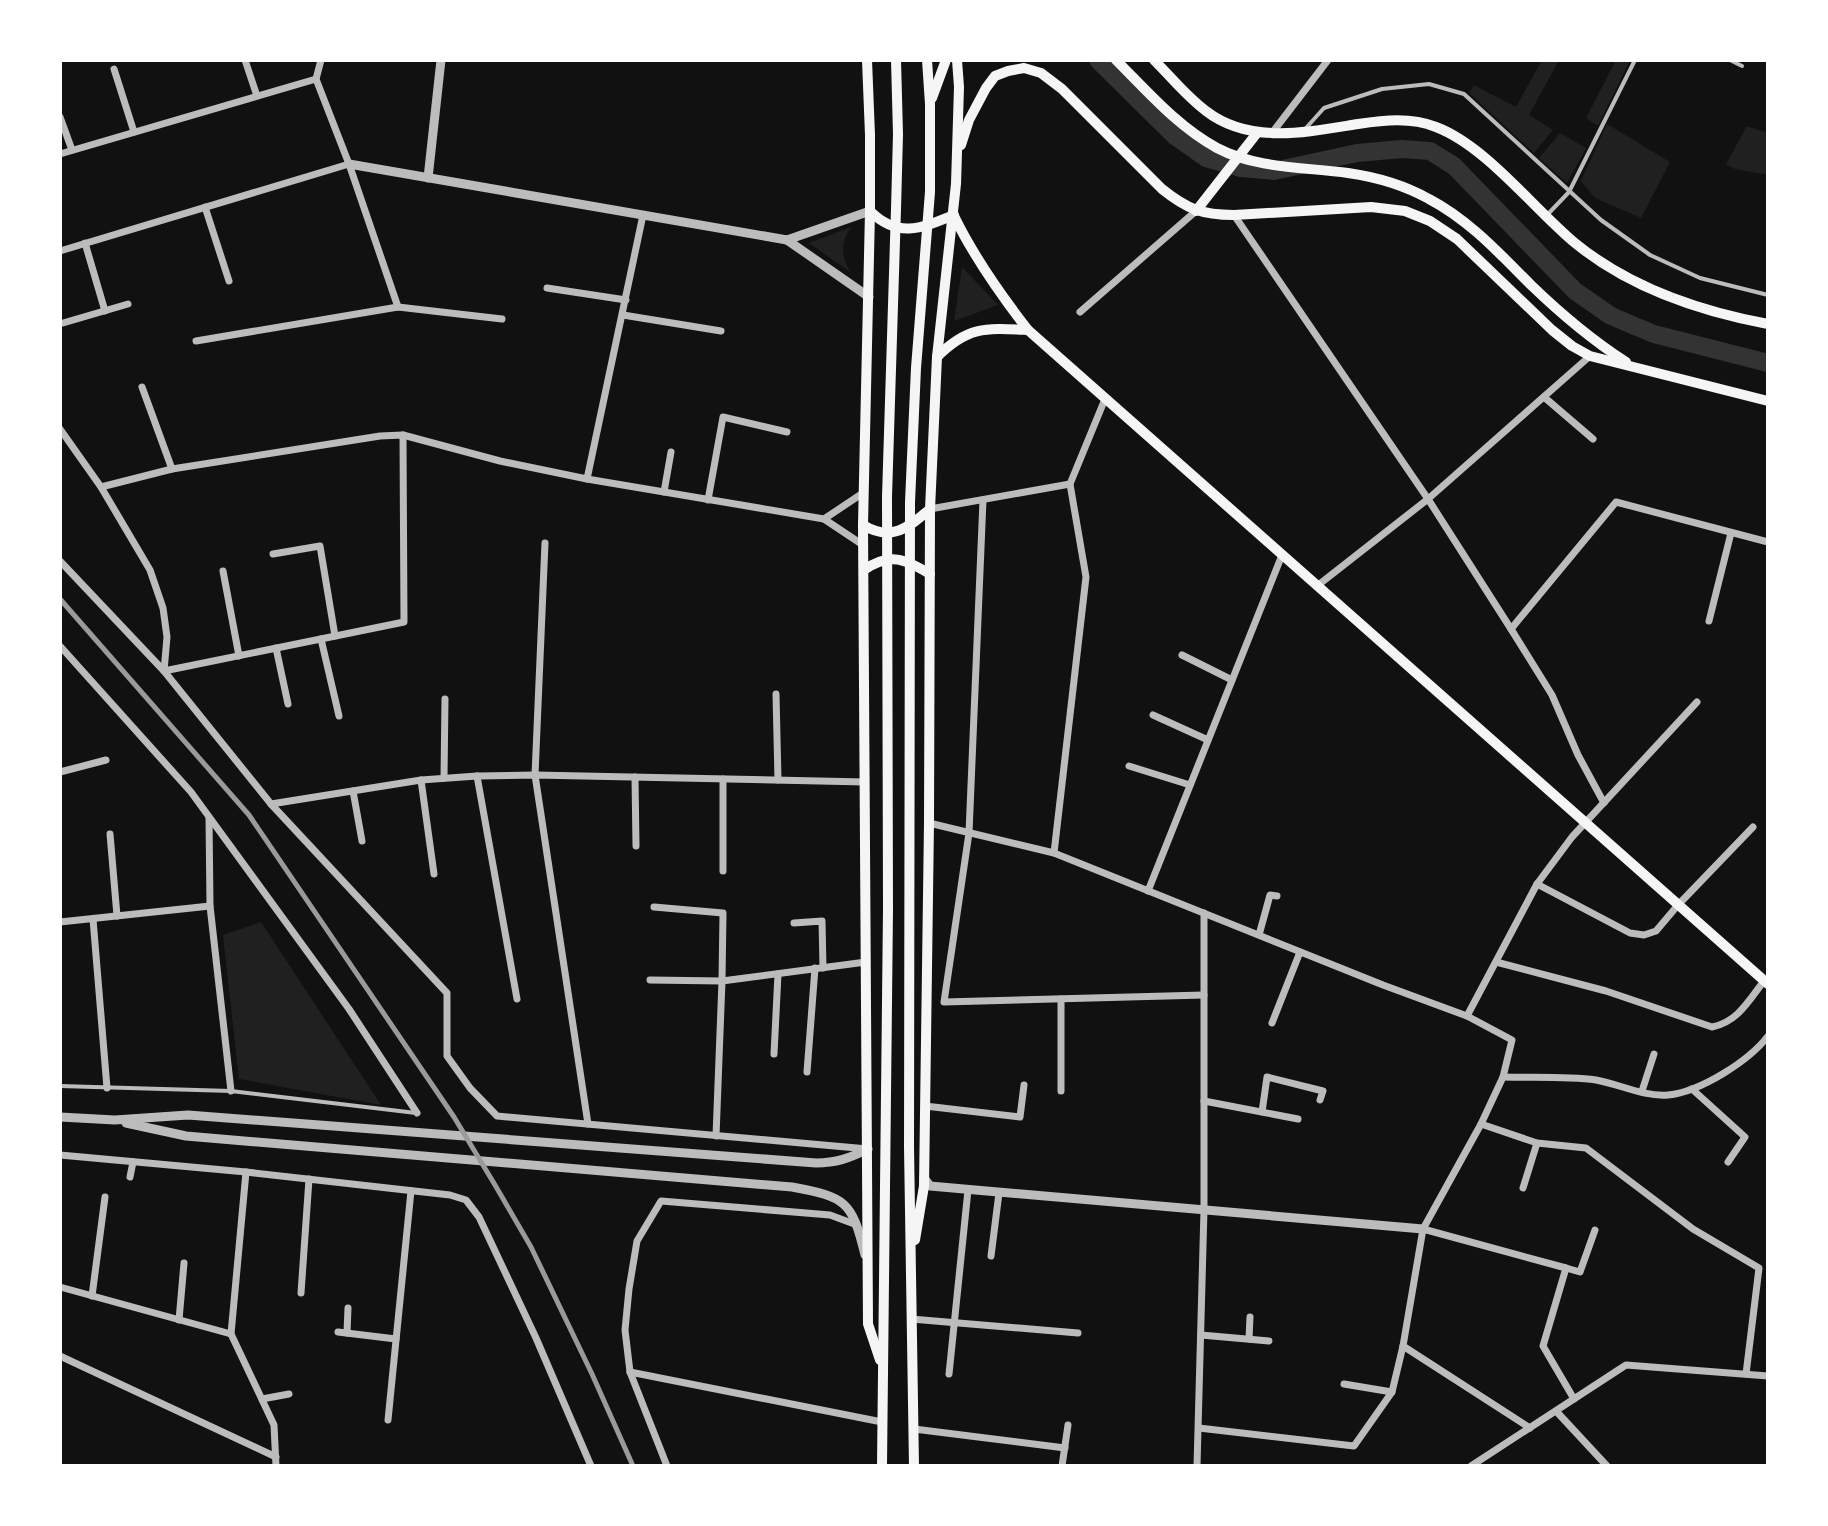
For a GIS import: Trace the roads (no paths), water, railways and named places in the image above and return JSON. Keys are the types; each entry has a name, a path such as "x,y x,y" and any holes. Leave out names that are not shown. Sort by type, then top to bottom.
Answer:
{"main road":[{"path":"867,60 870,211 863,545 868,1324 883,1367"},
{"path":"882,1466 888,793 887,497 896,194 896,60"},
{"path":"914,1466 909,1147 910,502 916,368 930,192 927,60"},
{"path":"930,104 946,60"},
{"path":"911,1267 925,1186 930,509 937,357 954,215 959,87 957,60"},
{"path":"1116,60 1178,120 1219,148 1285,167 1377,179 1431,199 1490,243 1573,322 1634,367"},
{"path":"1154,60 1206,111 1238,128 1257,133 1302,133 1388,120 1434,126 1481,155 1574,242 1610,269 1667,297 1736,318 1768,324"},
{"path":"957,158 969,120 995,76 1024,68 1041,73 1062,89 1162,189 1196,211 1213,215 1371,207 1405,211 1430,221 1457,239 1552,330 1590,356 1768,401"},
{"path":"1196,211 1257,133"},
{"path":"870,211 889,226 904,229 918,228 954,215"},
{"path":"954,215 982,266 1028,330 1766,983"},
{"path":"937,357 957,339 974,331 1028,330"},
{"path":"863,525 879,532 899,531 930,509"},
{"path":"864,570 874,563 893,559 913,564 930,574"}],"street":[{"path":"245,60 257,96"},
{"path":"321,60 316,79 398,307"},
{"path":"428,178 441,60"},
{"path":"1272,133 1328,60"},
{"path":"114,69 134,132"},
{"path":"60,154 316,79"},
{"path":"60,117 72,150"},
{"path":"60,251 349,164 787,240 869,297"},
{"path":"205,207 229,281"},
{"path":"787,240 870,211"},
{"path":"1080,312 1196,211"},
{"path":"587,479 643,215"},
{"path":"1234,215 1428,499 1511,629 1552,695 1578,755 1604,803"},
{"path":"85,243 105,311"},
{"path":"547,288 626,300"},
{"path":"63,323 128,304"},
{"path":"196,341 398,307 502,319"},
{"path":"623,315 721,331"},
{"path":"1317,586 1428,499 1590,356"},
{"path":"142,387 172,469"},
{"path":"1544,397 1593,439"},
{"path":"1054,853 1086,577 1070,484 1105,399"},
{"path":"708,500 723,417 787,432"},
{"path":"60,429 101,487 150,570 163,608 167,637 164,671"},
{"path":"164,671 404,622 403,435"},
{"path":"101,487 172,469 403,435 500,461 587,479 824,519 863,545"},
{"path":"664,492 671,452"},
{"path":"930,509 1070,484"},
{"path":"824,519 863,493"},
{"path":"983,500 969,833 944,1002 1204,995"},
{"path":"1511,629 1616,502 1768,542"},
{"path":"1709,621 1731,533"},
{"path":"545,543 535,775 588,1124"},
{"path":"273,554 320,546 335,636"},
{"path":"1148,891 1282,555"},
{"path":"60,561 164,671 271,804 447,993 447,1056 470,1088 497,1116 868,1149"},
{"path":"223,571 239,656"},
{"path":"321,639 339,716"},
{"path":"60,646 191,792 349,1009 417,1113"},
{"path":"276,648 288,704"},
{"path":"1182,655 1232,680"},
{"path":"776,694 778,780"},
{"path":"444,778 445,699"},
{"path":"1467,1016 1537,884 1586,823 1697,702"},
{"path":"1153,715 1208,740"},
{"path":"60,772 106,760"},
{"path":"1129,766 1190,785"},
{"path":"271,804 421,780 477,776 865,782"},
{"path":"477,776 517,999"},
{"path":"635,777 636,846"},
{"path":"723,779 723,871"},
{"path":"421,780 434,874"},
{"path":"353,791 362,841"},
{"path":"209,816 210,906 231,1091"},
{"path":"929,823 1054,853 1467,1016 1512,1040 1503,1077 1481,1124 1423,1229 1392,1392 1354,1446 1199,1428"},
{"path":"1537,884 1630,933 1644,935 1656,931 1753,827"},
{"path":"110,834 117,916"},
{"path":"1259,935 1270,895 1277,896"},
{"path":"60,922 210,906"},
{"path":"654,907 723,913 716,1136"},
{"path":"1197,1466 1204,1210 1204,913"},
{"path":"93,919 107,1088"},
{"path":"794,923 822,921 807,1072"},
{"path":"1272,1023 1300,952"},
{"path":"650,980 722,981 866,962"},
{"path":"1496,962 1606,991 1712,1027 1724,1024 1739,1014 1766,983"},
{"path":"774,1054 778,974"},
{"path":"1061,999 1061,1091"},
{"path":"1503,1077 1595,1080 1667,1095 1692,1089 1724,1072 1759,1048 1768,1036"},
{"path":"1642,1091 1654,1054"},
{"path":"1262,1112 1267,1077 1323,1091 1320,1100"},
{"path":"925,1106 1020,1117 1024,1085"},
{"path":"1692,1089 1745,1137 1728,1162"},
{"path":"1204,1101 1298,1119"},
{"path":"60,1117 115,1120 188,1115 816,1163 846,1160 868,1149"},
{"path":"115,1120 186,1136 792,1187 822,1193 850,1208 858,1225 868,1267"},
{"path":"1481,1124 1537,1143 1586,1148 1693,1229 1759,1268 1746,1374"},
{"path":"1523,1188 1537,1143"},
{"path":"60,1155 246,1172 450,1195 466,1200 479,1217 536,1338 591,1466"},
{"path":"130,1177 133,1162"},
{"path":"60,1356 276,1461 274,1425 231,1334 246,1172"},
{"path":"301,1293 309,1179"},
{"path":"925,1186 1423,1229 1580,1272 1595,1230"},
{"path":"949,1374 968,1190"},
{"path":"388,1420 411,1191"},
{"path":"991,1256 999,1193"},
{"path":"92,1296 105,1197"},
{"path":"667,1466 630,1372 625,1330 637,1241 661,1201 830,1215 858,1225"},
{"path":"179,1320 184,1263"},
{"path":"1566,1268 1543,1346 1574,1399"},
{"path":"60,1287 231,1334"},
{"path":"347,1333 348,1308"},
{"path":"1249,1339 1250,1317"},
{"path":"911,1319 1078,1333"},
{"path":"338,1332 396,1339"},
{"path":"1201,1335 1269,1341"},
{"path":"1403,1346 1530,1428"},
{"path":"1471,1466 1626,1365 1768,1376"},
{"path":"630,1372 882,1422"},
{"path":"1344,1384 1392,1392"},
{"path":"262,1399 289,1394"},
{"path":"1556,1411 1607,1466"},
{"path":"1062,1466 1068,1425"},
{"path":"914,1429 1065,1448"},
{"path":"585,1466 586,1453"}],"lane":[{"path":"1546,216 1569,192 1635,60"},
{"path":"1730,60 1742,66"},
{"path":"1302,133 1324,108 1382,89 1429,84 1464,94 1601,220 1650,255 1700,278 1768,295"},
{"path":"60,1086 231,1091 417,1113"}],"waterway":[{"path":"1098,60 1176,137 1206,158 1241,168 1274,171 1357,153 1402,149 1430,151 1454,166 1575,291 1611,316 1654,334 1768,363"}],"railway":[{"path":"60,599 249,815 454,1117 531,1247 633,1466"}]}
